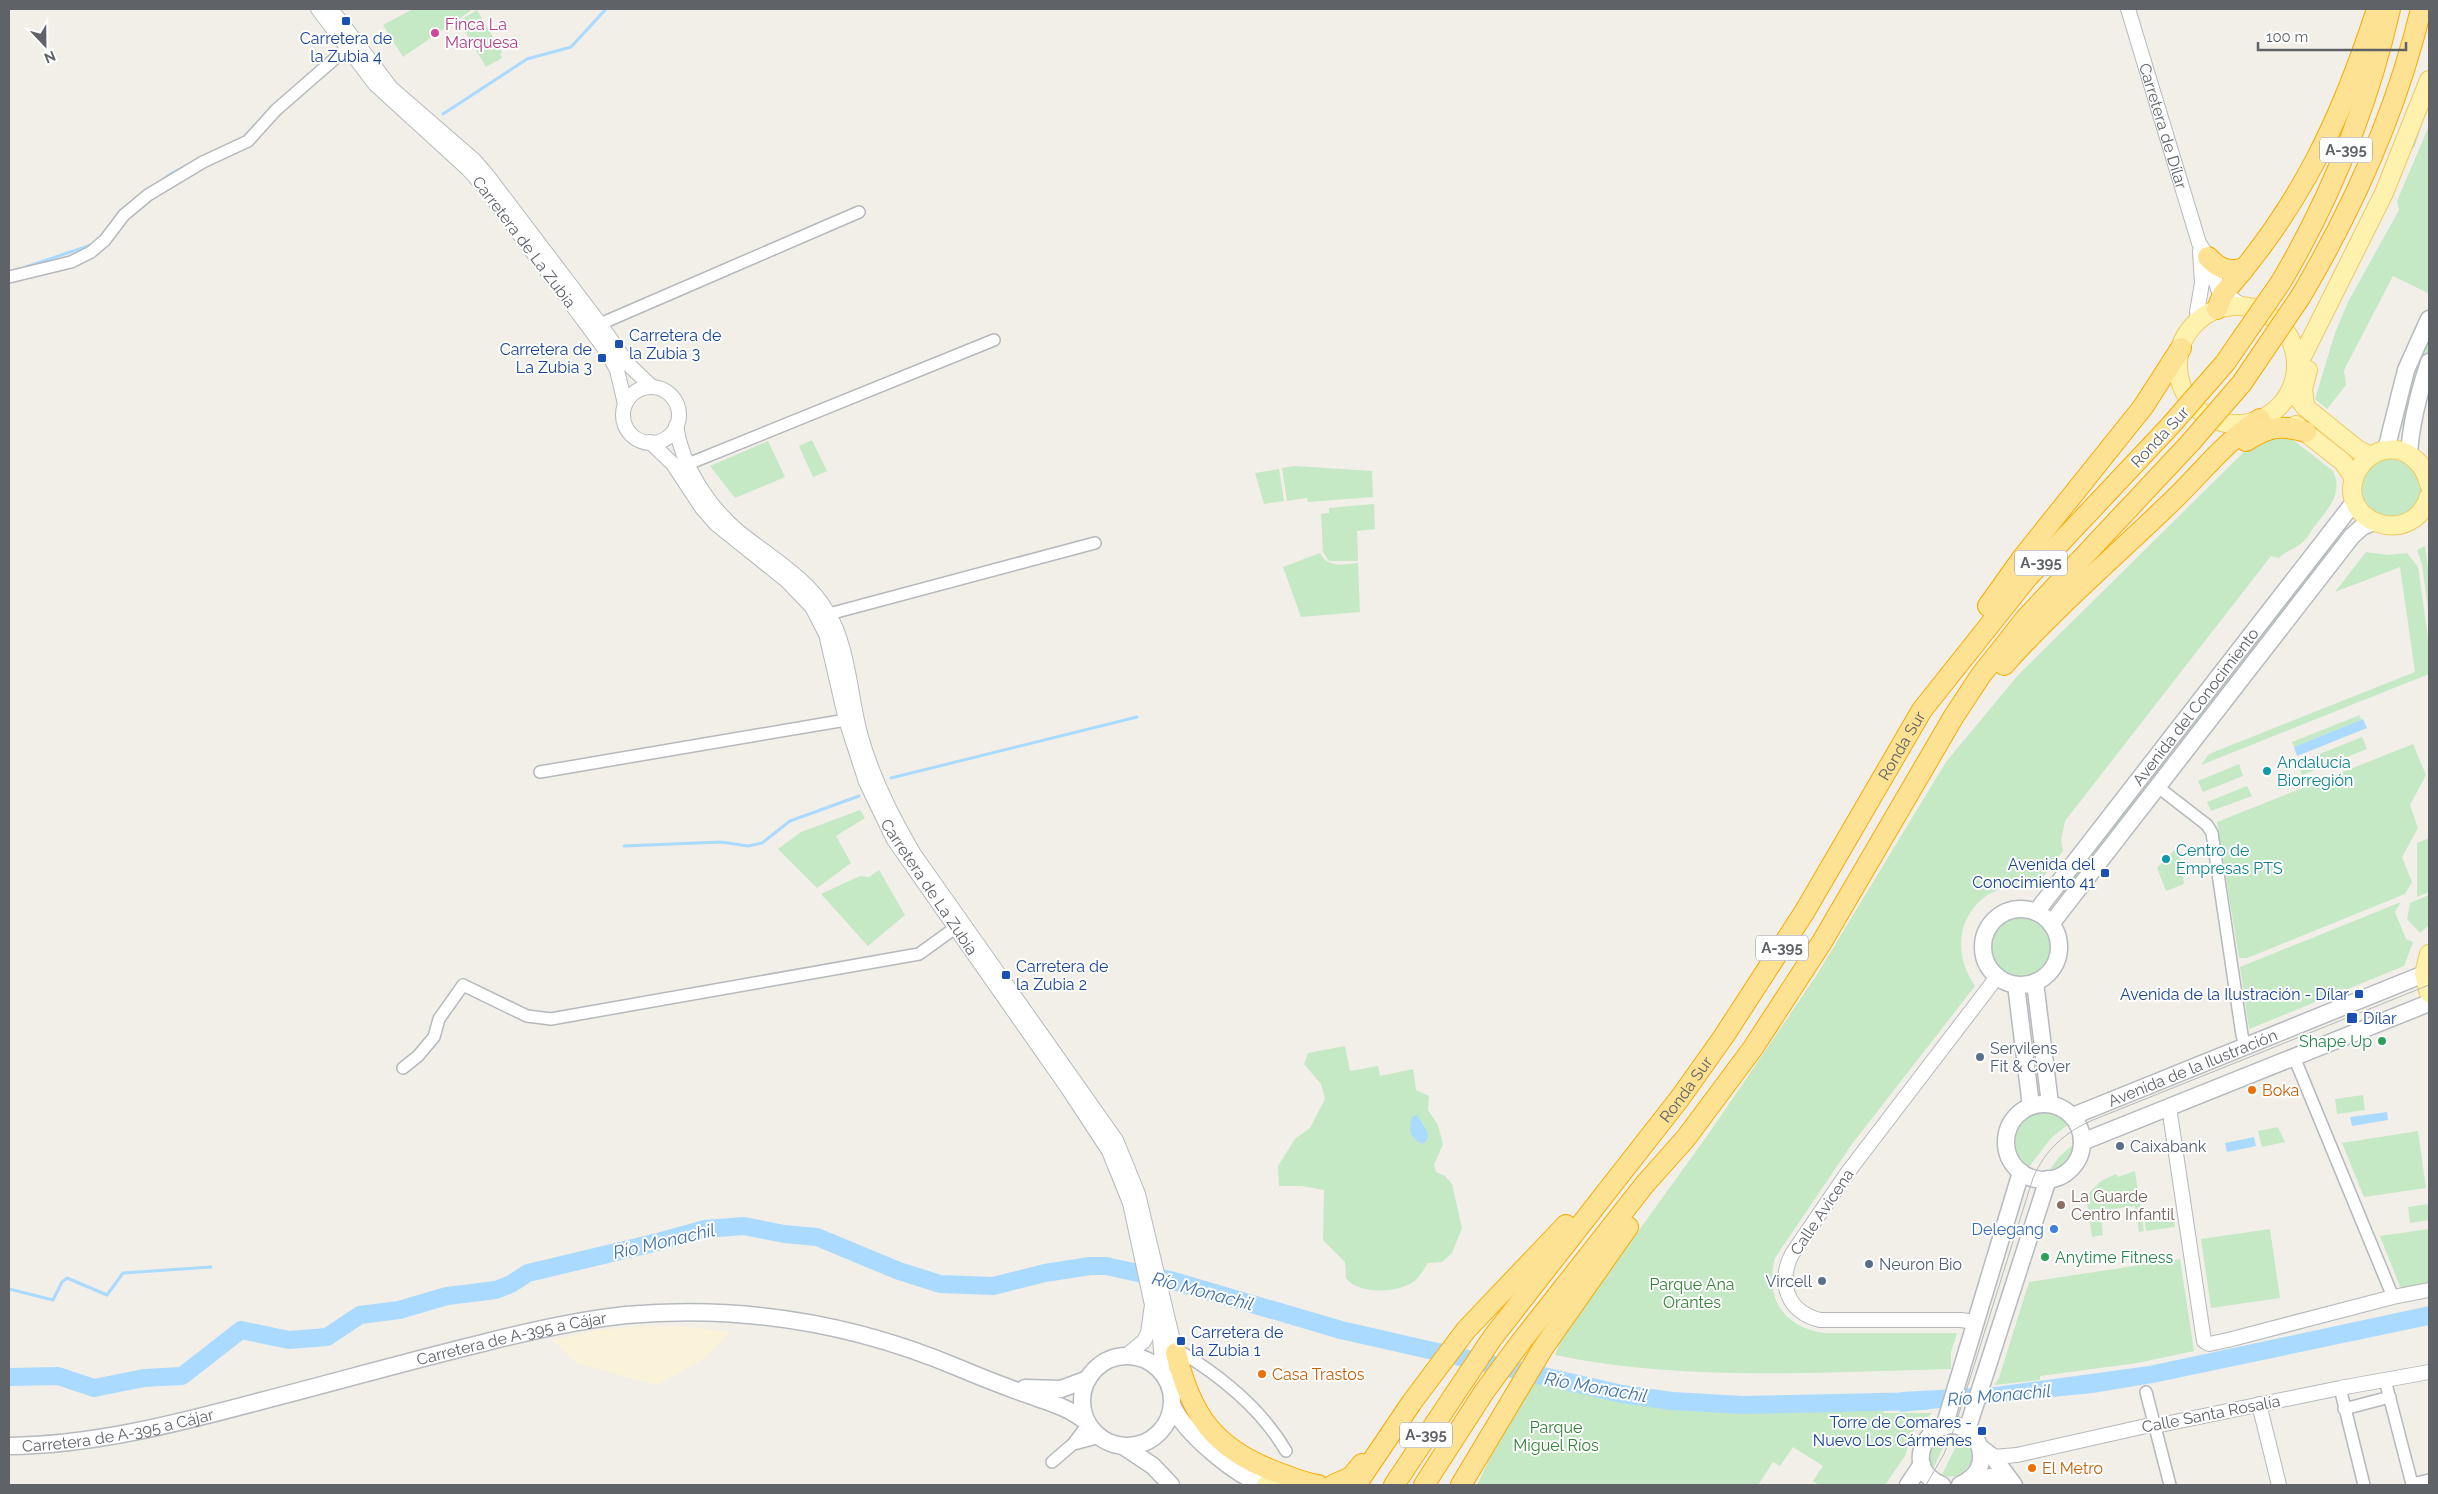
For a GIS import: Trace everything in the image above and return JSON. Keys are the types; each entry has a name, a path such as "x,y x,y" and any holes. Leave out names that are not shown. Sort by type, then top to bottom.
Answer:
{"highway":[{"path":"2220,301 2242,268 2287,211 2316,163 2343,104 2377,9"},
{"name":"Ronda Sur","path":"1394,1485 1458,1386 1493,1337 1680,1098 1766,974 1922,710 2027,578 2171,425 2224,363 2281,282 2304,242 2340,167 2359,114 2390,9"},
{"path":"2402,76 2404,46 2413,9"},
{"name":"Ronda Sur","path":"1424,1485 1484,1392 1520,1343 1645,1184 1686,1138 1785,1001 1954,716 1981,675 2026,618 2190,443 2242,383 2301,296 2350,206 2374,153 2412,49 2422,9"},
{"path":"2204,250 2222,269 2231,271 2242,268"},
{"path":"1922,710 1929,691 1971,629 2023,557 2143,407 2181,348"},
{"path":"1954,716 1974,702 2032,634 2202,472 2239,434 2265,416"},
{"path":"2202,472 2216,466 2241,444 2266,430 2287,426 2306,432"},
{"path":"1461,1485 1543,1348 1588,1281 1680,1155 1686,1138"},
{"path":"1356,1485 1375,1454 1466,1330 1594,1195 1621,1171"},
{"path":"1176,1353 1183,1383 1190,1400 1201,1419 1216,1436 1250,1462 1318,1485"},
{"path":"1332,1485 1351,1477 1375,1454"}],"main road":[{"path":"2265,416 2284,401 2292,386 2296,368 2384,193 2429,80"},
{"path":"2305,407 2303,389 2330,310 2334,291"},
{"path":"2296,368 2294,347 2284,329 2267,314 2220,301 2198,321 2181,348 2179,375 2187,396 2197,408 2220,421 2233,424 2265,416 2288,420 2344,462 2354,478"},
{"path":"2427,507 2414,519 2403,524 2390,526 2373,522 2362,513 2355,501 2354,478 2358,468 2378,453 2406,370 2429,319"},
{"path":"2409,454 2410,434 2419,393 2429,362"},
{"path":"2292,386 2305,407 2357,449 2378,453 2398,450 2409,454 2419,461 2426,472 2429,484"},
{"name":"Avenida del Conocimiento","path":"2036,912 2355,501"},
{"name":"Avenida del Conocimiento","path":"2051,924 2352,536 2362,527 2373,522"},
{"path":"2029,909 2051,924 2056,931 2058,955 2050,971 2035,982 2016,984 1997,977 1989,968 1983,954 1983,939 1988,928 1996,918 2006,912 2029,909"},
{"path":"2429,954 2424,974 2429,993"},
{"name":"Avenida de la Ilustración","path":"2073,1116 2424,974"},
{"path":"2035,982 2050,1104"},
{"path":"2016,984 2031,1106"},
{"name":"Avenida de la Ilustración","path":"2082,1142 2429,1004"},
{"path":"2050,1104 2062,1108 2073,1116 2080,1129 2082,1142 2080,1155 2072,1167 2062,1175 2048,1179 2035,1178 2022,1172 2009,1155 2006,1140 2014,1118 2031,1106 2050,1104"},
{"path":"1942,1485 1930,1479 1922,1464 1921,1452 1925,1441 1945,1421 2022,1172"},
{"path":"2014,1485 1987,1453 1970,1426 2048,1179"},
{"name":"Carretera de A-395 a Cájar","path":"9,1446 64,1442 134,1432 229,1410 504,1337 580,1322 644,1314 735,1313 776,1317 830,1326 910,1349 1014,1388 1030,1396 1068,1408 1088,1423"},
{"path":"1126,1356 1147,1360 1164,1373 1172,1390 1173,1407 1168,1422 1157,1436 1141,1444 1123,1446 1110,1443 1100,1437 1088,1423 1082,1402 1088,1379 1103,1363 1126,1356"},
{"name":"Carretera de A-395 a Cájar","path":"1014,1388 1061,1389 1088,1379"},
{"path":"1173,1407 1186,1427 1230,1466 1250,1480 1265,1485 1280,1485"},
{"path":"1945,1421 1955,1426 1970,1426"},
{"path":"1123,1446 1153,1466 1170,1485"},
{"path":"1965,1483 1978,1471 1987,1453"},
{"path":"1908,1485 1922,1464"},
{"path":"1965,1483 1992,1477 2008,1485"}],"street":[{"name":"Carretera de La Zubia","path":"318,9 375,84 391,101 467,168 485,188 608,354 617,370 625,404"},
{"name":"Carretera de La Zubia","path":"331,9 392,88 474,160 487,175 628,364 652,387"},
{"name":"Carretera de Dílar","path":"2128,9 2218,289 2220,301"},
{"path":"9,277 71,262 91,252 105,240 124,215 148,194 203,162 248,141 276,110 347,48"},
{"path":"600,324 858,212"},
{"name":"Carretera de Dílar","path":"2198,321 2197,312 2202,284 2204,250"},
{"path":"688,464 994,340"},
{"path":"652,387 668,393 678,408 676,426 665,438 650,442 633,436 627,430 624,422 625,404 636,391 652,387"},
{"name":"Carretera de La Zubia","path":"676,426 680,448 705,494 738,530 804,582 829,614 842,649 861,738 874,777 890,811 914,854 1116,1140 1138,1194 1149,1264"},
{"name":"Carretera de La Zubia","path":"650,442 673,464 702,508 716,524 786,580 812,607 828,641 846,720 863,774 879,813 905,859 1069,1090 1109,1151 1130,1203 1176,1353"},
{"path":"829,614 1096,543"},
{"path":"540,772 846,720"},
{"path":"2158,787 2207,825 2212,833 2245,1046"},
{"path":"402,1068 418,1056 434,1037 439,1018 463,985 527,1016 551,1019 919,954 955,928"},
{"name":"Calle Avicena","path":"1975,1322 1962,1320 1820,1320 1804,1315 1797,1309 1791,1301 1784,1280 1787,1264 1792,1254 1848,1172 1997,977"},
{"path":"2294,1057 2393,1297"},
{"path":"2169,1107 2204,1341 2209,1344 2228,1340 2393,1297 2429,1290"},
{"name":"Carretera de La Zubia","path":"1126,1356 1144,1341 1148,1333 1156,1292"},
{"name":"Carretera de La Zubia","path":"1156,1292 1164,1373"},
{"path":"1176,1353 1181,1352 1194,1360 1240,1396 1264,1419 1286,1451"},
{"name":"Calle Santa Rosalía","path":"1987,1453 2017,1455 2146,1426 2155,1426 2340,1388 2429,1372"},
{"path":"2385,1380 2412,1484 2429,1480"},
{"path":"2340,1388 2364,1485"},
{"path":"2146,1392 2170,1485"},
{"path":"2344,1409 2390,1397"},
{"path":"2259,1404 2279,1485"},
{"path":"1052,1462 1073,1444 1088,1423"},
{"path":"1073,1444 1100,1437"}],"green space":[{"path":"413,9 473,9 403,57 383,25"},
{"path":"477,10 502,52 500,54 502,58 486,67 459,21"},
{"path":"2429,126 2429,291 2428,293 2393,276 2344,370 2346,385 2327,409 2315,399 2335,333 2348,302 2399,210 2397,201"},
{"path":"2429,329 2429,354 2406,427 2396,425 2401,400"},
{"name":"Parque Ana Orantes","path":"2284,433 2333,471 2336,487 2329,508 2301,544 2279,558 2271,556 2065,821 2061,840 2063,851 2036,886 2014,886 1996,891 1981,901 1970,914 1963,930 1961,948 1965,967 1975,986 1852,1144 1775,1258 1772,1286 1775,1298 1780,1309 1798,1325 1825,1333 1957,1333 1951,1352 1951,1369 1802,1373 1703,1372 1653,1369 1555,1355 1560,1340 1712,1129 1816,976 1946,762 2019,674 2248,448"},
{"path":"812,440 827,471 813,477 799,446"},
{"path":"768,441 785,477 735,498 710,466"},
{"path":"2392,458 2409,463 2417,471 2422,488 2417,505 2409,513 2392,518 2375,513 2367,505 2362,488 2367,471 2375,463"},
{"path":"1295,466 1372,471 1373,497 1308,502 1307,498 1287,501 1282,468"},
{"path":"1279,469 1284,501 1264,504 1255,473"},
{"path":"1374,504 1375,529 1357,531 1358,561 1329,561 1323,552 1321,514 1329,513 1329,508"},
{"path":"2338,530 2347,536 2185,745 2176,738"},
{"path":"2425,546 2429,576 2429,617 2422,564 2417,550"},
{"path":"2366,552 2388,555 2407,553 2418,567 2429,645 2429,674 2201,765 2209,754 2415,672 2400,567 2335,592"},
{"path":"1320,553 1323,558 1332,563 1358,563 1360,612 1301,617 1283,567"},
{"path":"2360,715 2361,720 2294,747 2292,742"},
{"path":"2362,737 2367,749 2302,775 2297,763"},
{"path":"2172,744 2180,750 2066,898 2057,891"},
{"path":"2413,744 2426,775 2410,805 2418,828 2402,857 2412,882 2405,894 2247,958 2239,958 2217,822"},
{"path":"2239,764 2243,776 2203,792 2198,781"},
{"path":"2247,786 2252,796 2211,811 2207,802"},
{"path":"860,810 865,818 836,836 851,863 817,888 778,849 801,832"},
{"path":"2429,838 2429,892 2417,897 2417,843"},
{"path":"2174,850 2180,856 2184,884 2166,891 2157,868"},
{"path":"879,870 905,915 868,946 821,894 860,876 869,877"},
{"path":"2429,895 2429,925 2420,933 2407,919 2410,903"},
{"path":"2401,902 2395,912 2406,939 2413,942 2404,966 2249,1029 2240,967"},
{"path":"2022,915 2034,918 2044,924 2050,934 2053,946 2050,958 2044,968 2034,974 2022,977 2010,974 2000,968 1994,958 1991,946 1994,934 2000,924 2010,918"},
{"path":"1345,1046 1350,1071 1378,1066 1380,1076 1413,1069 1416,1090 1429,1096 1428,1110 1438,1125 1443,1144 1434,1165 1436,1172 1445,1176 1452,1184 1462,1228 1452,1253 1442,1262 1428,1263 1415,1280 1406,1286 1388,1290 1368,1290 1352,1284 1346,1278 1345,1262 1323,1240 1324,1190 1302,1186 1279,1186 1278,1166 1295,1139 1310,1128 1325,1099 1321,1084 1304,1064 1308,1053"},
{"path":"2363,1095 2365,1110 2337,1114 2335,1099"},
{"path":"2041,1111 2061,1115 2070,1123 2051,1138 2029,1167 2017,1151 2016,1135 2019,1127 2025,1120"},
{"path":"2278,1127 2285,1142 2262,1147 2258,1131"},
{"path":"2418,1131 2426,1188 2364,1197 2342,1143"},
{"path":"2076,1142 2068,1162 2054,1171 2048,1172 2060,1156"},
{"path":"2135,1171 2144,1231 2139,1232 2135,1206 2100,1211 2103,1235 2092,1237 2086,1196 2101,1181 2116,1174 2118,1177"},
{"path":"2429,1204 2429,1220 2410,1223 2408,1207"},
{"path":"2173,1213 2175,1227 2146,1231 2144,1217"},
{"path":"2270,1229 2280,1298 2211,1308 2201,1239"},
{"path":"2429,1229 2429,1283 2401,1289 2380,1236"},
{"path":"2180,1259 2194,1351 2137,1363 2040,1376 2040,1380 1994,1385 1999,1378 2029,1282"},
{"name":"Parque Miguel Ríos","path":"1533,1381 1589,1393 1655,1403 1753,1408 1883,1409 1884,1413 1932,1413 1913,1431 1905,1456 1885,1485 1819,1485 1813,1481 1823,1466 1793,1447 1780,1466 1773,1462 1758,1485 1477,1485 1513,1410"},
{"path":"1949,1434 1933,1469 1930,1457 1932,1447 1938,1439"},
{"path":"1961,1436 1972,1452 1971,1463 1960,1476 1941,1477"}],"sand":[{"path":"643,1326 687,1327 730,1332 705,1358 656,1385 576,1363 553,1340 598,1330"}],"water":[{"path":"2363,719 2367,728 2297,756 2294,747"},
{"path":"2387,1112 2388,1120 2352,1126 2350,1117"},
{"path":"1417,1115 1428,1133 1427,1140 1422,1144 1415,1139 1410,1130 1412,1117"},
{"path":"2254,1137 2256,1146 2227,1152 2225,1143"},
{"path":"2429,1306 2429,1325 2153,1383 2093,1393 1900,1412 1901,1392 1995,1387 2149,1366"}],"waterway":[{"path":"443,114 527,59 571,47 606,9"},
{"path":"245,136 275,104"},
{"path":"2413,146 2419,128"},
{"path":"133,201 172,173 188,165"},
{"path":"26,267 94,244"},
{"path":"891,778 1137,717"},
{"path":"624,846 721,842 748,846 762,843 790,821 859,796"},
{"name":"Río Monachil","path":"9,1377 58,1376 94,1388 144,1378 182,1376 241,1330 289,1340 327,1337 360,1315 399,1310 447,1296 496,1290 511,1284 528,1273 705,1229 744,1226 784,1234 817,1237 899,1271 940,1284 993,1286 1045,1273 1090,1266 1106,1266 1170,1280 1341,1330 1622,1394 1672,1401 1743,1405 1925,1401"},
{"path":"9,1289 53,1300 62,1282 67,1278 107,1295 123,1273 211,1267"}],"tram line":[{"path":"1926,1485 1944,1454 1955,1426 2033,1178 2044,1159 2057,1143 2074,1130 2093,1120 2429,985"}],"place":[{"name":"Carretera de la Zubia 4","path":"346,21"},
{"name":"Finca La Marquesa","path":"435,33"},
{"name":"Carretera de la Zubia 3","path":"619,344"},
{"name":"Carretera de La Zubia 3","path":"602,358"},
{"name":"Andalucía Biorregión","path":"2267,771"},
{"name":"Centro de Empresas PTS","path":"2166,859"},
{"name":"Avenida del Conocimiento 41","path":"2105,873"},
{"name":"Carretera de la Zubia 2","path":"1006,975"},
{"name":"Avenida de la Ilustración - Dílar","path":"2359,994"},
{"name":"Dílar","path":"2352,1018"},
{"name":"Shape Up","path":"2382,1041"},
{"name":"Servilens Fit & Cover","path":"1980,1057"},
{"name":"Boka","path":"2252,1090"},
{"name":"Caixabank","path":"2120,1146"},
{"name":"La Guarde Centro Infantil","path":"2061,1205"},
{"name":"Delegang","path":"2054,1229"},
{"name":"Anytime Fitness","path":"2045,1257"},
{"name":"Neuron Bio","path":"1869,1264"},
{"name":"Vircell","path":"1822,1281"},
{"name":"Carretera de la Zubia 1","path":"1181,1341"},
{"name":"Casa Trastos","path":"1262,1374"},
{"name":"Torre de Comares - Nuevo Los Cármenes","path":"1982,1431"},
{"name":"El Metro","path":"2032,1468"}]}
